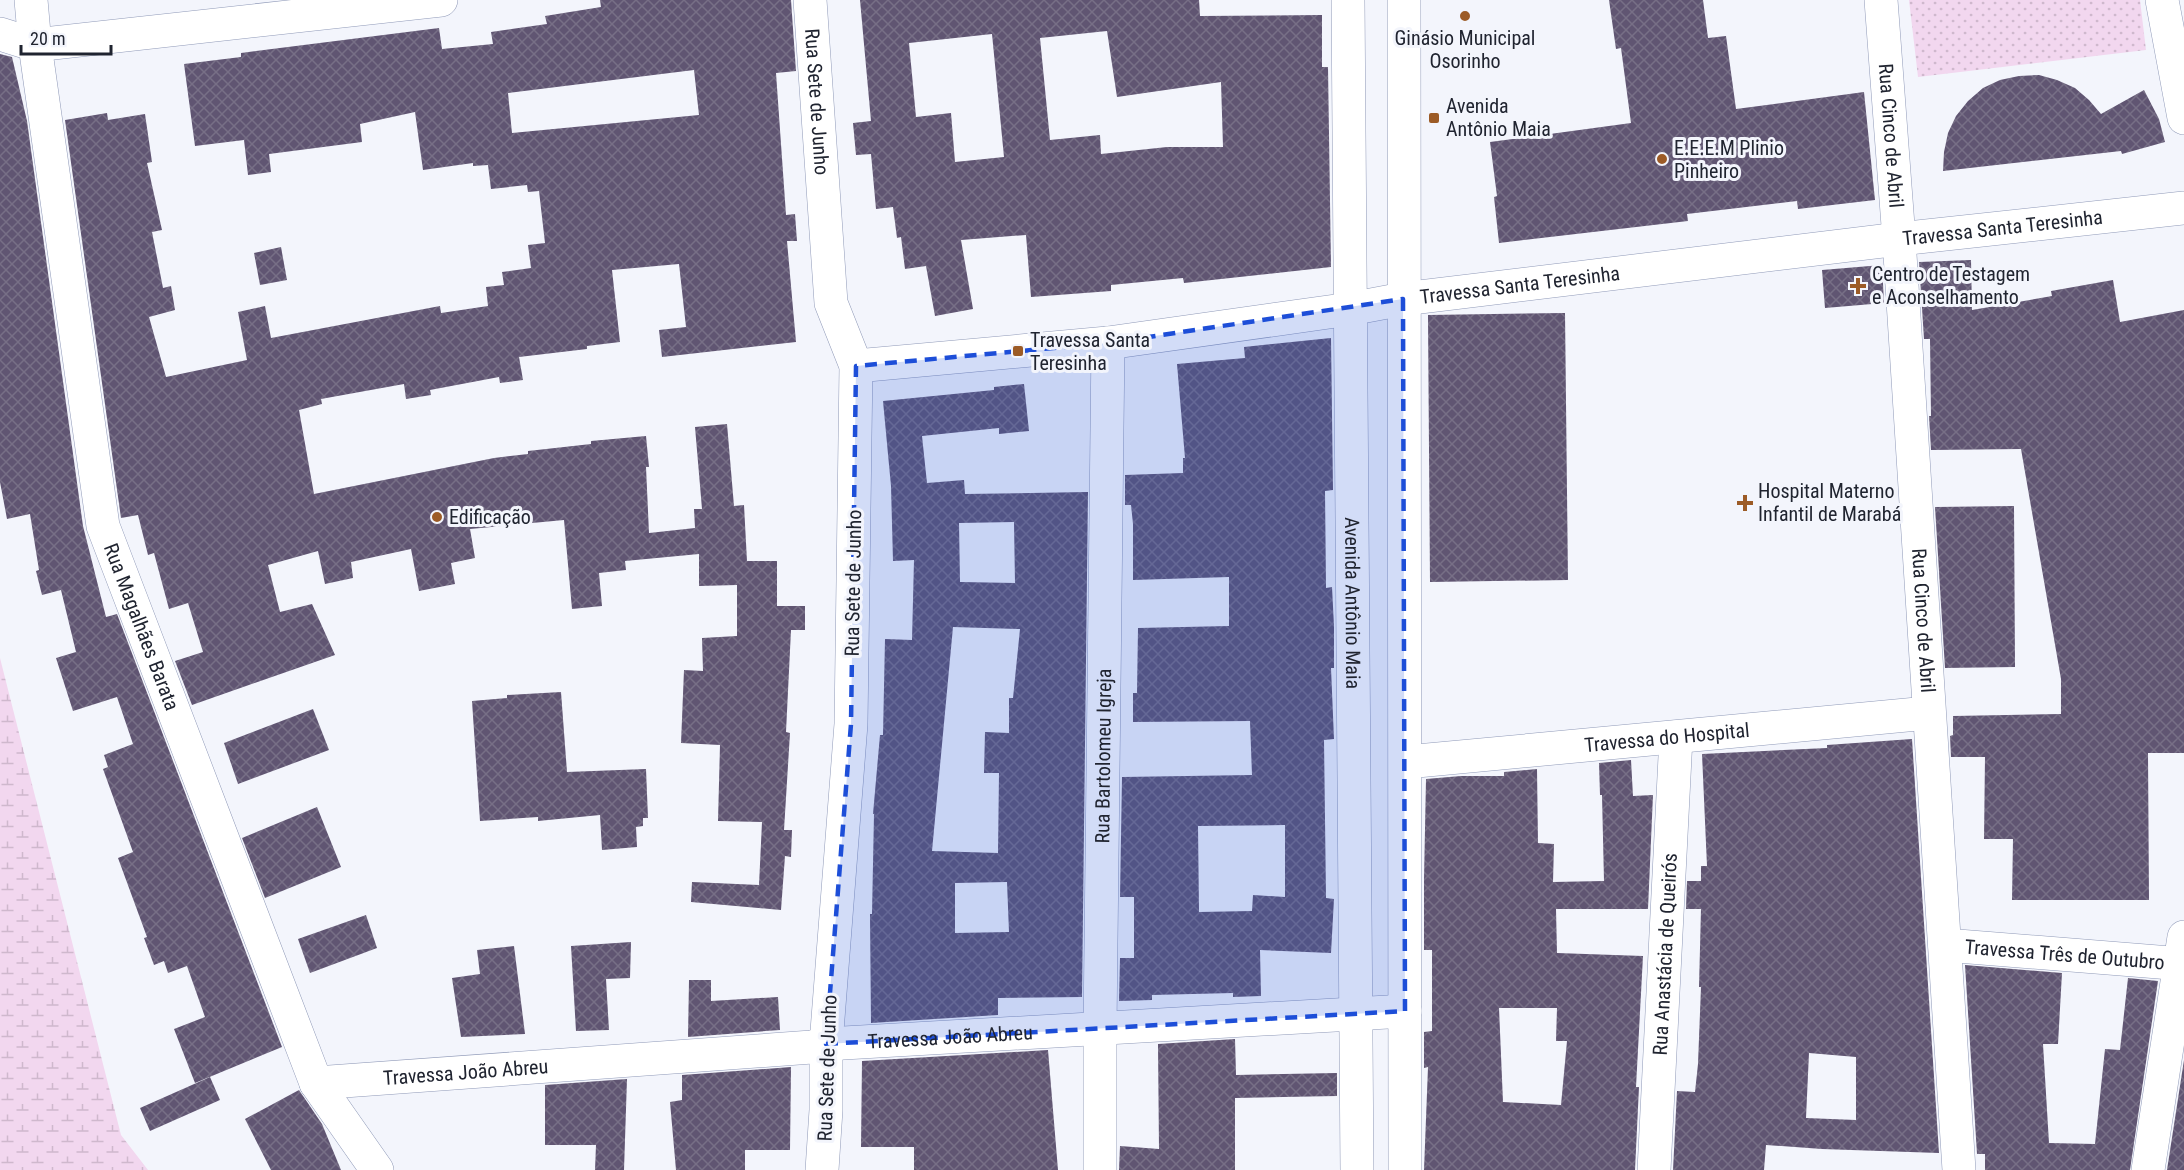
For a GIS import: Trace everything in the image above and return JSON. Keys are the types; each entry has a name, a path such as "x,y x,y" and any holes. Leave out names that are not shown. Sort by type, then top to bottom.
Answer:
{"street":[{"name":"Rua Magalhães Barata","path":"32,0 35,45 103,526 316,1083 377,1170"},
{"path":"0,34 35,45 441,0"},
{"name":"Rua Sete de Junho","path":"810,0 831,303 856,366 850,724 826,1044 826,1110 822,1170"},
{"name":"Avenida Antônio Maia","path":"1348,0 1357,1170"},
{"path":"1404,0 1405,1170"},
{"name":"Rua Cinco de Abril","path":"1881,0 1899,239 1959,1170"},
{"path":"2162,0 2184,118"},
{"name":"Travessa Santa Teresinha","path":"856,366 1108,343 1350,309 1403,299 1899,239 2184,208"},
{"name":"Rua Bartolomeu Igreja","path":"1100,1170 1108,343"},
{"name":"Travessa do Hospital","path":"1406,762 1928,714"},
{"name":"Rua Anastácia de Queirós","path":"1654,1170 1676,737"},
{"name":"Travessa Três de Outubro","path":"1945,945 2182,955"},
{"path":"2148,1170 2182,955"},
{"name":"Travessa João Abreu","path":"316,1083 812,1047 826,1044 1405,1011"}],"highlighted area":[{"path":"1403,299 1405,1011 826,1044 851,724 856,366 1108,343"}],"green space":[{"path":"1909,0 2140,0 2146,50 1918,77"},
{"path":"0,658 121,1135 148,1170 0,1170"}],"building":[{"path":"600,0 791,0 796,71 776,73 786,215 795,214 797,241 787,241 796,342 662,357 659,330 686,327 679,264 612,270 620,342 587,346 587,349 519,357 523,380 500,383 499,377 430,390 431,395 406,399 404,384 321,399 322,404 299,410 314,494 494,458 528,454 528,451 591,444 591,441 646,436 649,467 646,467 649,533 695,528 694,509 702,509 695,427 727,424 734,506 744,505 747,561 777,561 777,606 805,606 805,630 791,630 786,732 790,733 784,830 792,830 791,857 785,856 781,910 691,902 692,882 759,885 762,822 718,821 720,745 681,743 684,670 703,671 702,638 737,636 737,585 699,586 699,554 625,561 626,570 599,573 602,606 572,609 564,520 470,529 475,558 451,563 455,584 419,591 411,549 351,562 353,578 325,584 318,551 268,565 280,612 312,604 335,655 192,705 175,661 203,652 188,603 169,609 154,553 148,555 138,515 121,518 65,120 107,113 108,120 145,114 152,162 147,163 162,230 152,232 163,288 171,286 175,310 149,317 166,377 247,360 238,312 265,306 271,338 440,306 441,313 488,306 486,287 504,285 502,272 531,268 528,245 545,243 539,191 528,192 527,185 491,189 488,165 473,166 473,163 423,170 415,112 360,124 362,142 269,154 271,172 248,175 244,140 195,146 184,64 241,57 241,53 439,28 442,49 493,44 491,32 547,24 545,16 601,7","holes":["694,70 699,115 512,133 508,93"]},
{"path":"860,0 1199,0 1200,16 1322,15 1322,67 1328,67 1331,267 1184,283 1183,278 1111,285 1111,291 1031,297 1026,235 961,240 973,309 935,316 926,266 905,269 901,237 897,238 893,207 876,209 871,154 856,155 853,123 871,121","holes":["1107,31 1117,97 1221,82 1223,147 1167,147 1101,154 1100,135 1050,140 1040,38","992,34 1004,157 955,162 951,113 916,117 909,43"]},
{"path":"1609,0 1703,0 1708,38 1726,36 1736,109 1864,92 1875,200 1798,209 1797,201 1687,214 1688,221 1499,243 1494,197 1497,196 1490,142 1631,123 1621,48 1616,49"},
{"path":"0,54 12,57 27,121 83,526 106,617 117,614 282,1047 195,1083 174,1029 205,1017 187,966 168,973 164,961 154,965 144,938 147,937 118,858 133,852 103,769 108,767 104,755 133,744 117,697 73,711 56,658 76,652 61,590 42,595 36,571 39,570 30,514 7,519 0,482"},
{"path":"2039,75 2075,88 2101,114 2144,90 2159,119 2165,142 2122,154 2121,151 1943,171 1948,133 1956,116 1968,101 1983,88 2000,80"},
{"path":"281,247 287,280 260,285 254,253"},
{"path":"1971,260 1972,310 2052,296 2051,291 2113,280 2120,322 2184,310 2184,753 2148,753 2149,900 2012,900 2013,839 1984,839 1985,757 1951,757 1950,736 1953,735 1953,716 2061,714 2061,679 2021,449 1931,450 1930,339 1924,339 1919,262"},
{"name":"Centro de Testagem e Aconselhamento","path":"1882,265 1884,303 1825,308 1822,270"},
{"path":"1565,313 1568,580 1430,582 1428,315"},
{"path":"1331,338 1333,490 1325,491 1326,588 1332,587 1334,626 1334,668 1331,668 1334,739 1324,740 1326,898 1334,899 1331,953 1260,950 1261,996 1233,997 1233,993 1152,995 1152,1000 1119,1001 1120,958 1134,958 1134,897 1120,897 1122,777 1252,775 1250,721 1133,722 1133,693 1137,693 1138,628 1229,626 1229,577 1133,580 1133,524 1131,505 1125,505 1125,475 1183,473 1183,458 1185,458 1177,364 1245,358 1244,347","holes":["1285,825 1285,897 1253,895 1252,911 1199,912 1198,826"]},
{"path":"1024,384 1029,431 999,434 999,428 922,436 927,483 964,480 965,494 1088,492 1082,997 998,998 998,1015 871,1023 870,914 872,914 873,814 880,735 883,735 885,639 912,640 914,560 893,561 891,486 883,401 994,390 994,387","holes":["1014,522 1015,583 960,582 959,523","953,627 1020,629 1013,698 1009,698 1009,733 985,732 984,773 999,773 998,853 932,851","1007,882 1009,932 955,933 955,883"]},
{"path":"2014,506 2015,667 1945,668 1935,507"},
{"path":"561,692 567,772 646,769 648,818 643,818 643,826 636,827 637,847 602,850 600,815 538,821 538,817 480,821 472,701 507,698 507,695"},
{"path":"313,709 329,750 238,784 224,743"},
{"path":"1912,739 1939,1153 1766,1145 1764,1170 1673,1170 1677,1091 1695,1092 1698,1064 1701,909 1686,909 1687,881 1701,881 1701,866 1707,866 1702,754 1827,748 1827,745","holes":["1809,1053 1856,1057 1856,1120 1806,1118"]},
{"path":"1631,760 1633,796 1653,795 1648,909 1556,909 1557,953 1643,956 1636,1087 1639,1087 1635,1170 1424,1170 1428,1067 1424,1068 1424,1032 1432,1031 1432,950 1424,950 1426,779 1504,776 1504,772 1537,769 1538,843 1554,844 1553,882 1604,881 1599,763","holes":["1499,1008 1557,1008 1556,1041 1567,1041 1561,1105 1503,1102"]},
{"path":"317,807 341,867 265,898 242,838"},
{"path":"366,915 377,948 310,973 298,939"},
{"path":"631,942 630,978 606,979 609,1030 576,1031 571,946"},
{"path":"514,946 525,1034 461,1037 452,978 480,974 477,950"},
{"path":"1965,965 2062,973 2058,1044 2043,1044 2049,1143 2095,1144 2105,1049 2120,1050 2128,978 2158,981 2130,1170 1985,1170 1985,1154 1977,1154"},
{"path":"689,980 711,980 711,1001 778,997 780,1030 688,1037"},
{"path":"1235,1039 1236,1075 1337,1073 1337,1096 1235,1098 1235,1170 1119,1170 1120,1146 1159,1149 1158,1044"},
{"path":"1048,1050 1058,1170 914,1170 914,1147 861,1147 862,1061"},
{"path":"2184,1060 2184,1170 2167,1170"},
{"path":"791,1067 790,1150 745,1150 745,1170 676,1170 670,1102 682,1100 682,1075"},
{"path":"210,1077 220,1100 150,1131 140,1108"},
{"path":"627,1079 624,1170 595,1170 596,1145 545,1145 545,1085"},
{"path":"299,1090 322,1124 341,1170 271,1170 245,1119"}],"place":[{"name":"Ginásio Municipal Osorinho","path":"1465,16"},
{"name":"Avenida Antônio Maia","path":"1434,118"},
{"name":"E.E.E.M Plinio Pinheiro","path":"1662,159"},
{"name":"Centro de Testagem e Aconselhamento","path":"1858,286"},
{"name":"Travessa Santa Teresinha","path":"1018,351"},
{"name":"Hospital Materno Infantil de Marabá","path":"1745,503"},
{"name":"Edificação","path":"437,517"}]}
